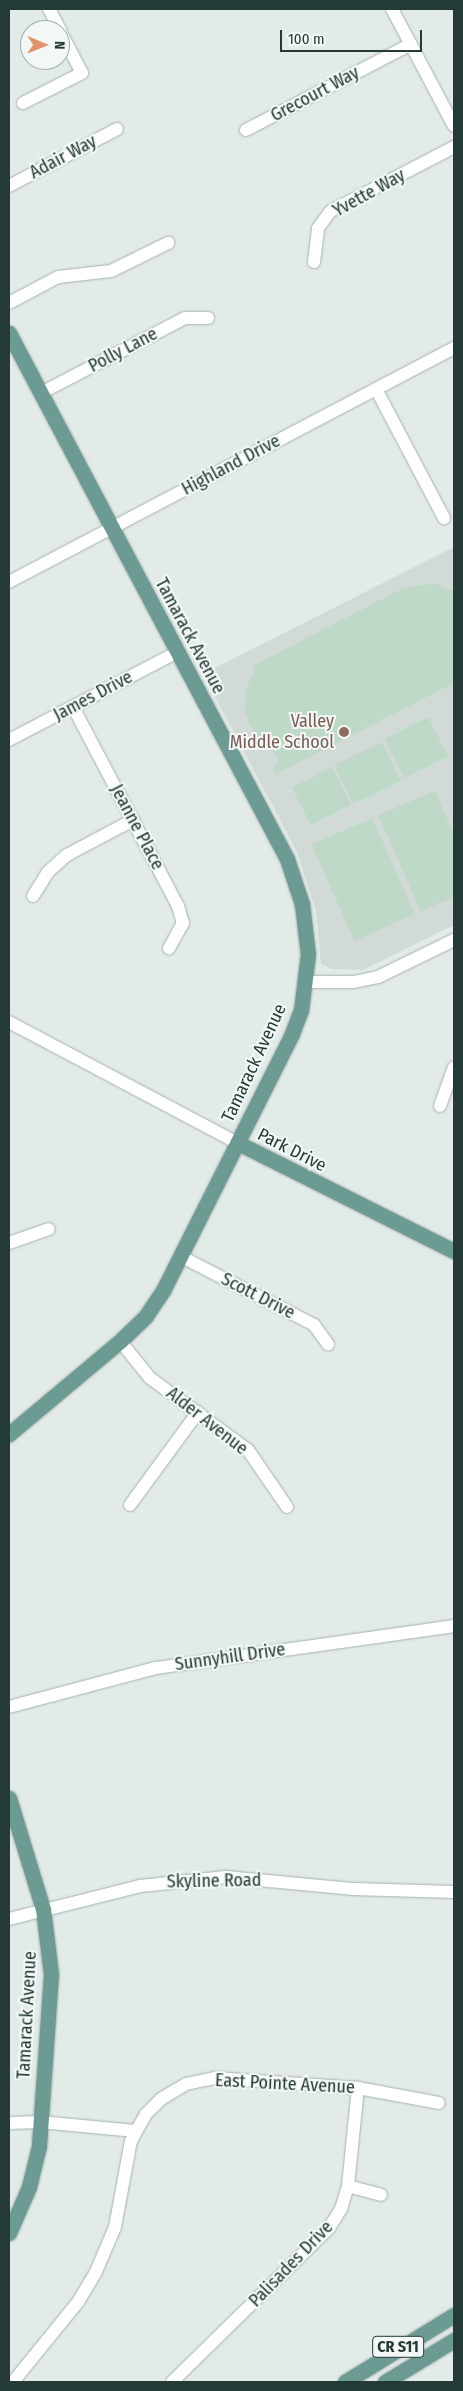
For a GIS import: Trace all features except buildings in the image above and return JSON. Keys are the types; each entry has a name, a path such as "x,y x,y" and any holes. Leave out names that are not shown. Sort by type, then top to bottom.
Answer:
{"main road":[{"name":"Tamarack Avenue","path":"9,334 287,859 306,928 306,982 292,1034 180,1256 146,1316 120,1341 9,1434"},
{"name":"Park Drive","path":"238,1143 454,1252"},
{"name":"Tamarack Avenue","path":"9,1798 43,1909 51,1974 40,2122 34,2167 9,2233"},
{"name":"CR S11","path":"344,2382 454,2315"},
{"name":"CR S11","path":"385,2382 454,2340"}],"street":[{"path":"48,9 54,20"},
{"path":"392,9 454,126"},
{"name":"Grecourt Way","path":"246,130 411,44"},
{"path":"23,103 82,73 70,50"},
{"name":"Adair Way","path":"9,186 118,129"},
{"name":"Yvette Way","path":"314,262 318,228 331,211 454,148"},
{"path":"9,303 58,277 111,271 168,243"},
{"name":"Polly Lane","path":"41,393 185,318 208,318"},
{"name":"Highland Drive","path":"9,582 454,348"},
{"path":"376,389 444,518"},
{"name":"James Drive","path":"9,740 177,652"},
{"name":"Jeanne Place","path":"73,706 178,906 183,923 169,948"},
{"path":"33,896 48,872 67,855 133,820"},
{"path":"306,982 354,982 378,977 454,940"},
{"name":"Park Drive","path":"9,1022 238,1143"},
{"path":"440,1106 454,1067"},
{"path":"9,1243 49,1229"},
{"name":"Scott Drive","path":"180,1256 314,1326 328,1344"},
{"name":"Alder Avenue","path":"120,1341 150,1378 248,1450 287,1507"},
{"path":"130,1505 198,1412"},
{"name":"Sunnyhill Drive","path":"9,1707 156,1668 454,1626"},
{"name":"Skyline Road","path":"9,1919 43,1909 159,1882 226,1876 354,1889 454,1892"},
{"name":"East Pointe Avenue","path":"13,2382 78,2302 95,2274 115,2227 136,2131 161,2098 186,2084 215,2078 358,2088 438,2103"},
{"name":"Palisades Drive","path":"172,2382 329,2228 341,2209 348,2186 358,2088"},
{"path":"9,2123 40,2122 136,2131"},
{"path":"348,2186 381,2195"}],"shaded area":[{"name":"Valley Middle School","path":"454,547 454,925 363,970 331,969 321,964 316,911 297,852 203,674"}],"green space":[{"path":"432,583 454,591 454,683 276,774 273,768 279,764 278,758 252,729 245,713 246,689 255,670 252,666 402,589"},
{"path":"428,717 448,756 404,778 384,739"},
{"path":"382,742 401,781 353,804 334,765"},
{"path":"332,767 351,804 311,825 292,787"},
{"path":"435,791 454,835 454,897 421,911 378,815"},
{"path":"372,818 415,914 354,941 312,845"}],"place":[{"name":"Valley Middle School","path":"344,732"}]}
